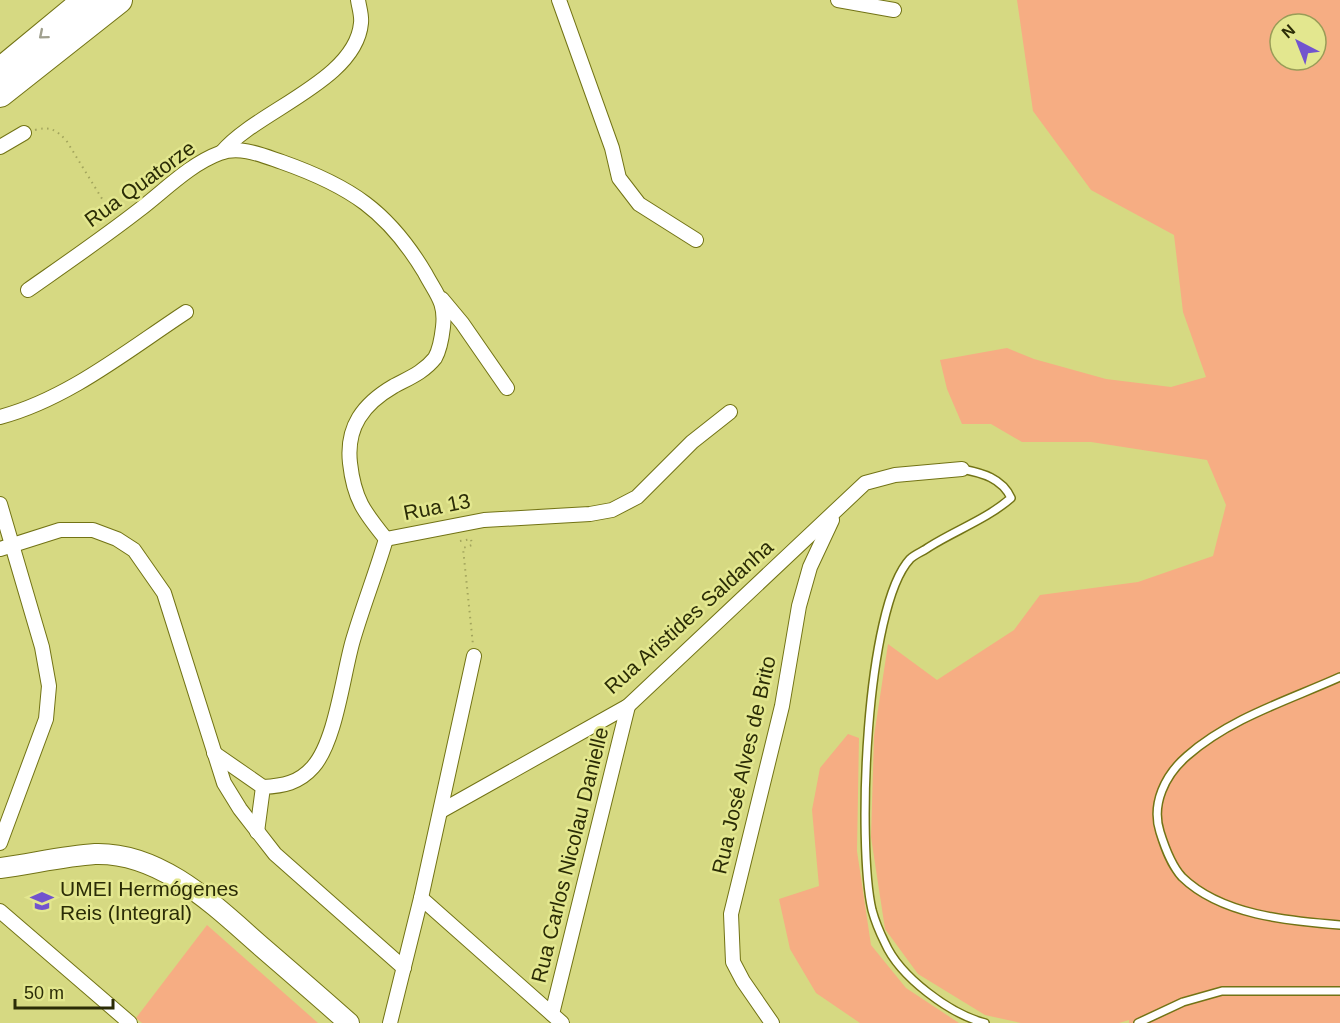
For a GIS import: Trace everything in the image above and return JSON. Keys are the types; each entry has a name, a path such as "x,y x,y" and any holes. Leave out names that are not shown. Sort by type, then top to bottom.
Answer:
{"highway":[{"path":"0,71 70,8 86,0"},
{"path":"0,94 119,0"}],"street":[{"path":"222,152 233,138 254,122 314,87 338,63 355,44 361,22 358,0"},
{"path":"559,0 612,148 619,178 639,204 696,240"},
{"path":"838,0 894,10"},
{"path":"0,147 24,133"},
{"name":"Rua Quatorze","path":"28,290 118,226 202,161 222,152 238,150 264,156 315,174 354,195 381,214 407,244 442,299 462,323 507,388"},
{"path":"386,539 362,510 351,472 348,442 356,421 374,402 392,387 419,373 436,356 443,327 442,299"},
{"path":"0,417 21,411 54,396 186,312"},
{"name":"Rua 13","path":"263,786 284,786 301,778 313,767 324,750 352,641 386,539 484,520 590,514 612,510 637,497 700,434 730,412"},
{"name":"Rua Aristides Saldanha","path":"441,811 628,706 865,483 895,475 962,469"},
{"path":"0,504 6,546 42,647 49,686 46,719 0,843"},
{"name":"Rua José Alves de Brito","path":"772,1023 742,981 733,962 730,939 731,915 782,706 799,606 810,567 836,512"},
{"path":"6,546 60,530 93,530 117,539 134,550 164,593 224,783 275,854 404,968"},
{"path":"390,1023 441,811 474,656"},
{"name":"Rua Carlos Nicolau Danielle","path":"557,1018 628,706"},
{"path":"214,753 263,786 257,832"},
{"path":"0,868 96,854 125,858 154,867 177,878 218,909 349,1023"},
{"path":"421,898 557,1018"},
{"path":"0,910 130,1023"}],"lane":[{"path":"962,469 984,474 999,482 1011,498 999,509 946,536 910,559 894,588 882,626 865,760 864,846 872,910 886,946 905,973 936,998 975,1020 985,1023"},
{"path":"1340,677 1233,725 1187,756 1172,773 1159,795 1157,821 1166,851 1181,876 1207,895 1242,909 1305,922 1340,925"},
{"path":"1138,1023 1183,1002 1222,991 1340,991"}],"path":[{"path":"24,133 46,127 62,136 76,153 118,226"},
{"path":"460,541 471,539 472,546 463,548 474,656"}],"shaded area":[{"path":"1017,0 1340,0 1340,1023 1129,1023 1129,1020 1119,1023 1021,1023 985,1015 918,974 885,929 871,837 874,736 888,644 937,680 1014,630 1040,595 1138,582 1213,556 1226,505 1207,460 1091,442 1022,442 991,424 962,424 947,389 940,360 1007,348 1034,359 1106,379 1171,387 1206,377 1183,312 1174,235 1091,190 1033,111"},
{"path":"848,734 859,738 857,851 871,945 906,988 959,1023 860,1023 816,993 790,949 779,899 819,886 812,810 820,768"},
{"path":"207,925 318,1023 142,1023 136,1018"}],"place":[{"name":"UMEI Hermógenes Reis (Integral)","path":"42,901"}]}
